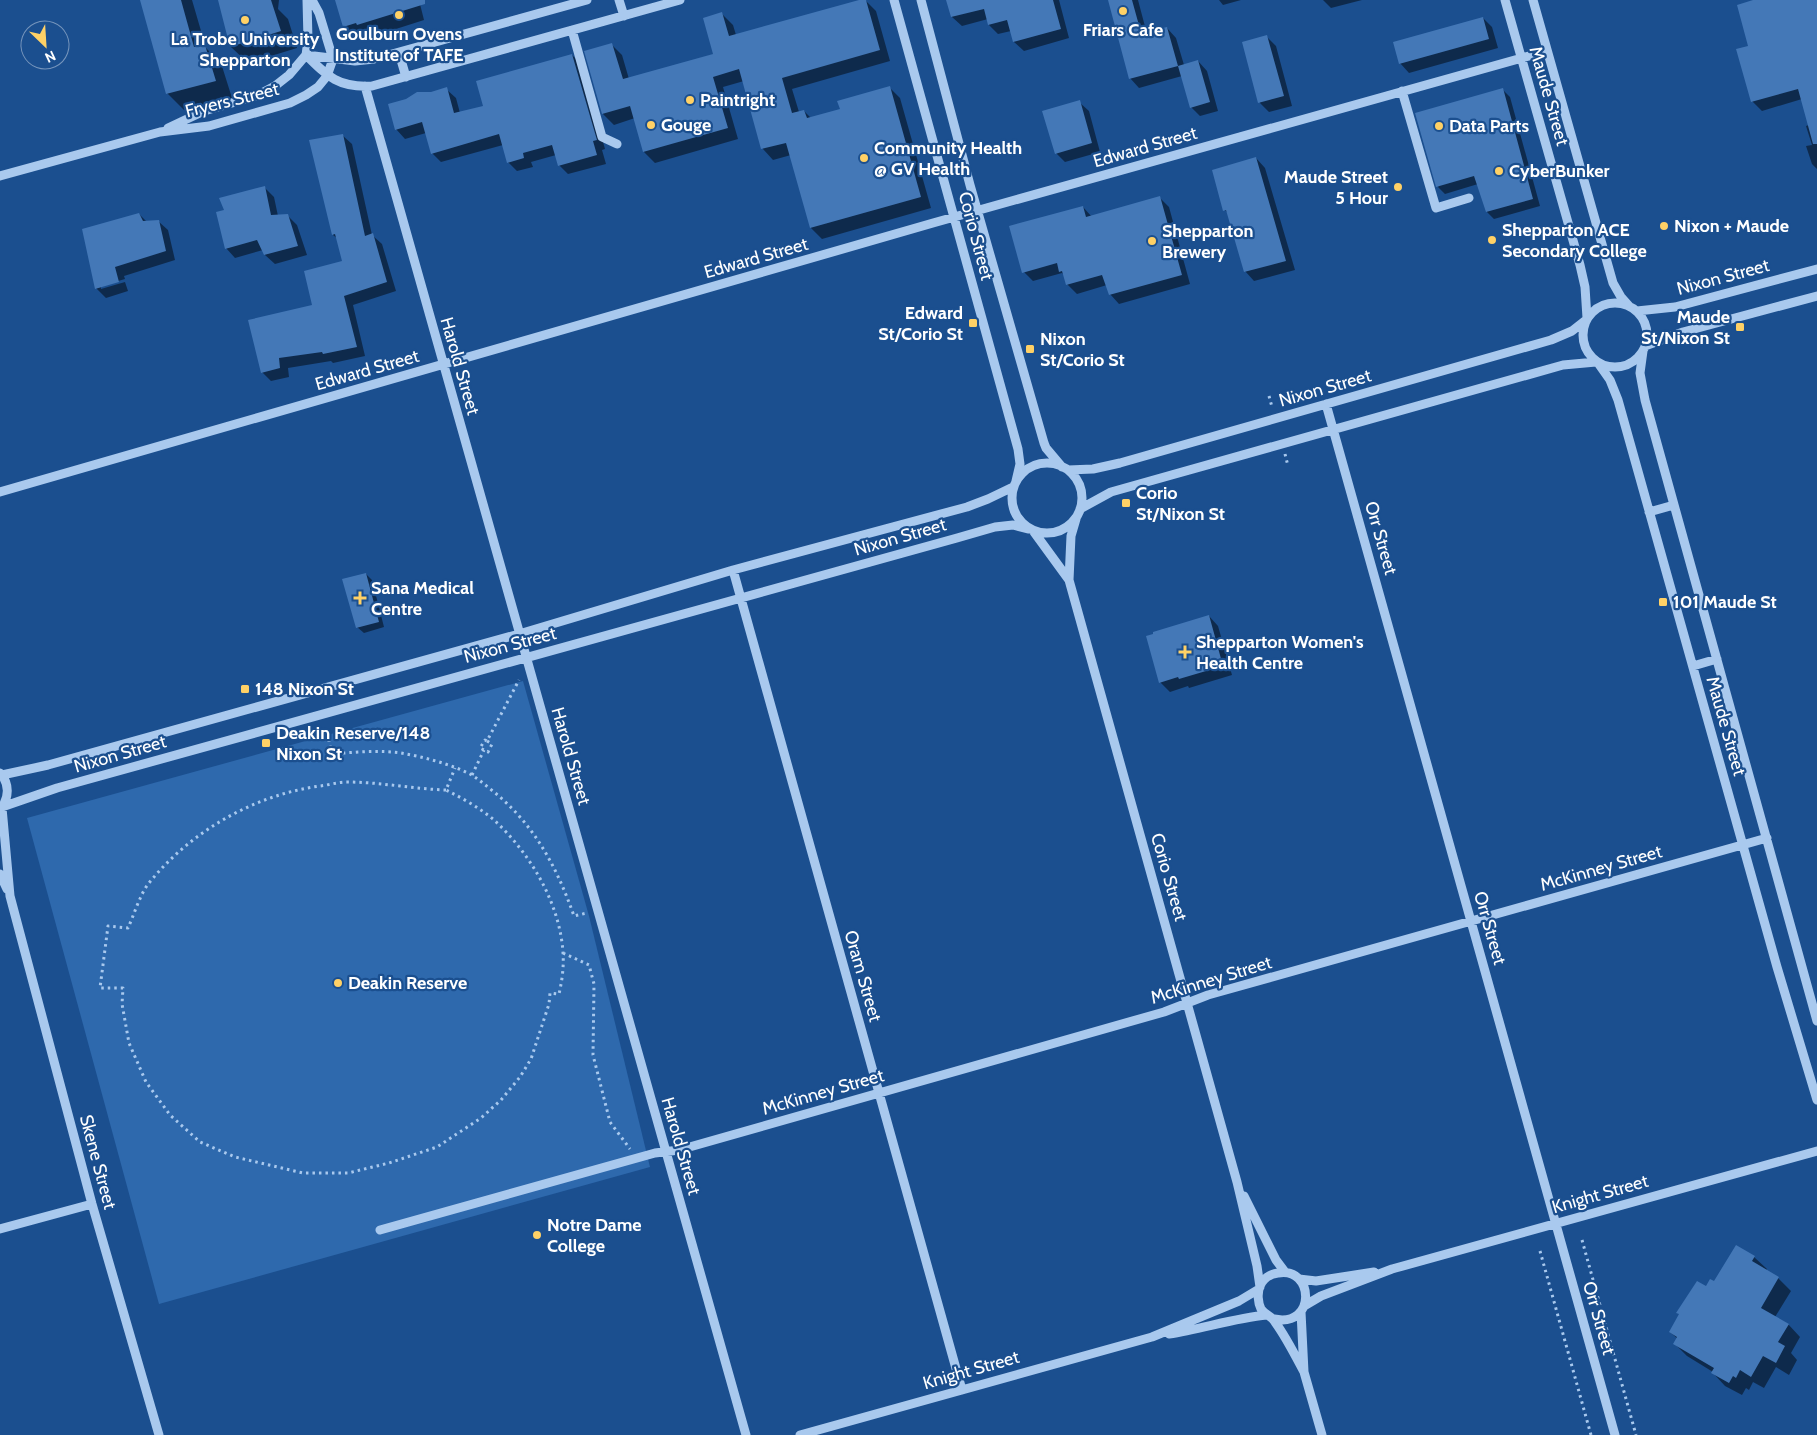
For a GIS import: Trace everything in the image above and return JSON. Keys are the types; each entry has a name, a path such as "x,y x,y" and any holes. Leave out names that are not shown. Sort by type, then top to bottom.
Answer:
{"street":[{"path":"306,0 308,40 306,55"},
{"path":"312,0 322,21 333,59 327,76"},
{"path":"306,55 355,61 399,53 587,0"},
{"path":"619,0 624,16"},
{"path":"306,55 327,76 340,83 365,86 406,77 680,0"},
{"name":"Corio Street","path":"894,0 1018,449 1020,464 1014,484"},
{"name":"Corio Street","path":"921,0 978,211 1044,443 1046,448 1065,469"},
{"name":"Maude Street","path":"1505,0 1580,265 1585,287 1586,319"},
{"name":"Maude Street","path":"1533,0 1613,283 1621,297 1632,308"},
{"path":"572,30 602,137 617,144"},
{"name":"Edward Street","path":"0,492 978,211 1547,51"},
{"path":"399,53 406,77"},
{"name":"Fryers Street","path":"160,132 204,111 256,96 275,86 290,75 306,55"},
{"name":"Fryers Street","path":"0,176 160,132 209,126 290,103 318,87 327,76"},
{"name":"Harold Street","path":"365,86 746,1435"},
{"path":"1402,91 1436,208 1469,198"},
{"name":"Nixon Street","path":"1632,308 1675,307 1817,269"},
{"path":"1644,349 1683,332 1817,296"},
{"path":"1617,303 1632,308 1642,319 1646,328 1647,337 1644,349 1636,360 1617,368 1597,363 1584,347 1582,338 1586,319 1595,309 1606,304 1617,303"},
{"name":"Nixon Street","path":"1065,469 1093,469 1120,463 1551,340 1572,331 1586,319"},
{"name":"Maude Street","path":"1644,349 1640,373 1644,400 1817,1021"},
{"path":"1078,513 1111,492 1563,365 1597,363"},
{"name":"Maude Street","path":"1597,363 1610,380 1618,400 1777,967 1817,1100"},
{"name":"Orr Street","path":"1326,404 1615,1435"},
{"path":"1050,463 1065,469 1075,478 1080,488 1082,498 1078,513 1069,526 1058,531 1046,534 1031,530 1019,521 1013,511 1011,499 1014,484 1024,471 1036,465 1050,463"},
{"name":"Nixon Street","path":"1,774 48,765 519,634 733,570 967,507 988,499 1014,484"},
{"path":"1649,512 1674,505"},
{"name":"Corio Street","path":"1078,513 1071,536 1069,580 1237,1182 1257,1266 1259,1288"},
{"name":"Nixon Street","path":"1,808 67,785 994,528 1013,525 1031,530"},
{"name":"Corio Street","path":"1031,530 1069,580"},
{"name":"Oram Street","path":"733,570 962,1390"},
{"path":"1693,666 1717,659"},
{"name":"Skene Street","path":"1,774 6,782 8,791 6,800 1,808 10,896 92,1204 159,1435"},
{"name":"McKinney Street","path":"380,1230 655,1153 666,1153 1157,1014 1208,995 1767,838"},
{"name":"Skene Street","path":"0,874 10,896"},
{"name":"Knight Street","path":"1303,1309 1321,1296 1392,1269 1817,1151"},
{"name":"Corio Street","path":"1237,1182 1276,1260 1285,1272"},
{"path":"0,1229 92,1204"},
{"name":"Knight Street","path":"1299,1279 1316,1281 1392,1269"},
{"path":"1304,1372 1270,1317 1259,1303 1259,1288 1270,1275 1285,1272 1292,1274 1299,1279 1306,1291 1303,1309 1304,1372 1322,1435"},
{"name":"Knight Street","path":"800,1435 1152,1337 1239,1301 1259,1288"},
{"path":"1270,1317 1288,1320 1303,1309"},
{"name":"Knight Street","path":"1152,1337 1198,1330 1244,1317 1270,1317"}],"path":[{"path":"472,775 484,750 480,748 485,740 487,741 520,680"},
{"path":"328,733 332,754 360,752 401,753 455,768 472,775 510,806 548,854 574,916 597,910"},
{"path":"446,790 455,768"},
{"path":"346,782 446,790 464,799 494,820 520,849 542,882 558,926 563,953 559,994 550,994 549,1004 531,1059 520,1077 501,1100 481,1118 437,1147 389,1163 348,1173 303,1173 236,1157 200,1142 170,1115 146,1082 129,1043 122,1004 123,988 100,988 108,926 128,928 148,884 182,850 221,820 261,800 302,788 346,782"},
{"path":"563,953 589,965 594,984 593,1055 610,1122 628,1147 642,1157"},
{"path":"1582,1240 1636,1435"},
{"path":"1540,1251 1591,1435"}],"shaded area":[{"name":"Deakin Reserve","path":"523,681 589,916 650,1167 159,1304 27,818"}],"building":[{"path":"140,0 181,0 194,47 205,45 216,81 166,94"},
{"path":"218,0 271,0 281,31 230,47"},
{"path":"335,0 425,0 425,4 357,25 356,23 343,27"},
{"path":"859,0 866,0 880,50 782,78 792,113 804,110 807,118 840,109 837,101 890,86 921,197 810,228 786,143 761,149 739,69 713,77 728,128 643,152 630,106 602,114 584,51 612,43 623,79 713,54 703,18 722,12 729,36"},
{"path":"946,0 1053,0 1061,29 1013,42 1007,20 988,25 984,9 951,17"},
{"path":"1108,0 1132,0 1140,29 1142,28 1144,33 1167,27 1178,66 1129,79"},
{"path":"1753,0 1817,0 1817,144 1813,144 1798,89 1751,102 1736,49 1748,46 1737,5"},
{"path":"1483,17 1489,39 1399,64 1393,42"},
{"path":"1267,35 1284,96 1258,103 1242,42"},
{"path":"572,54 597,140 593,141 597,155 558,166 552,145 523,153 524,158 507,163 499,134 431,154 422,122 395,130 388,104 406,99 417,92 431,92 447,87 454,113 483,106 476,81"},
{"path":"1198,60 1210,102 1190,108 1178,66"},
{"path":"1503,88 1533,199 1486,212 1474,176 1436,187 1415,113"},
{"path":"1080,100 1092,143 1055,154 1042,111"},
{"path":"343,134 365,236 373,233 387,282 344,296 357,347 323,354 322,352 279,358 280,368 261,373 248,320 312,305 304,271 342,261 335,234 332,235 309,140"},
{"path":"1256,157 1286,261 1244,272 1226,210 1223,211 1212,170"},
{"path":"265,186 271,215 288,214 298,246 264,255 257,240 225,249 216,212 224,210 219,198"},
{"path":"1160,196 1182,275 1109,295 1102,275 1066,285 1062,271 1059,272 1057,263 1022,273 1009,226 1083,206 1086,217"},
{"path":"139,213 143,221 159,220 166,251 115,267 119,282 95,289 82,229"},
{"name":"Sana Medical Centre","path":"366,573 379,622 356,628 342,579"},
{"name":"Shepparton Women's Health Centre","path":"1209,615 1223,666 1159,683 1146,636 1153,634 1153,632"},
{"path":"1736,1245 1755,1256 1752,1261 1779,1277 1761,1308 1789,1324 1778,1342 1785,1346 1776,1363 1763,1356 1751,1377 1740,1370 1736,1378 1733,1376 1729,1383 1711,1373 1714,1368 1673,1344 1677,1337 1669,1332 1679,1314 1676,1313 1697,1281 1706,1286 1710,1279 1714,1281"}],"place":[{"name":"Friars Cafe","path":"1123,11"},
{"name":"Goulburn Ovens Institute of TAFE","path":"399,15"},
{"name":"La Trobe University Shepparton","path":"245,20"},
{"name":"Paintright","path":"690,100"},
{"name":"Gouge","path":"651,125"},
{"name":"Data Parts","path":"1439,126"},
{"name":"Community Health @ GV Health","path":"864,158"},
{"name":"CyberBunker","path":"1499,171"},
{"name":"Maude Street 5 Hour","path":"1398,187"},
{"name":"Nixon + Maude","path":"1664,226"},
{"name":"Shepparton ACE Secondary College","path":"1492,240"},
{"name":"Shepparton Brewery","path":"1152,241"},
{"name":"Edward St/Corio St","path":"973,323"},
{"name":"Maude St/Nixon St","path":"1740,327"},
{"name":"Nixon St/Corio St","path":"1030,349"},
{"name":"Corio St/Nixon St","path":"1126,503"},
{"name":"Sana Medical Centre","path":"360,598"},
{"name":"101 Maude St","path":"1663,602"},
{"name":"Shepparton Women's Health Centre","path":"1185,652"},
{"name":"148 Nixon St","path":"245,689"},
{"name":"Deakin Reserve/148 Nixon St","path":"266,743"},
{"name":"Deakin Reserve","path":"338,983"},
{"name":"Notre Dame College","path":"537,1235"}]}
